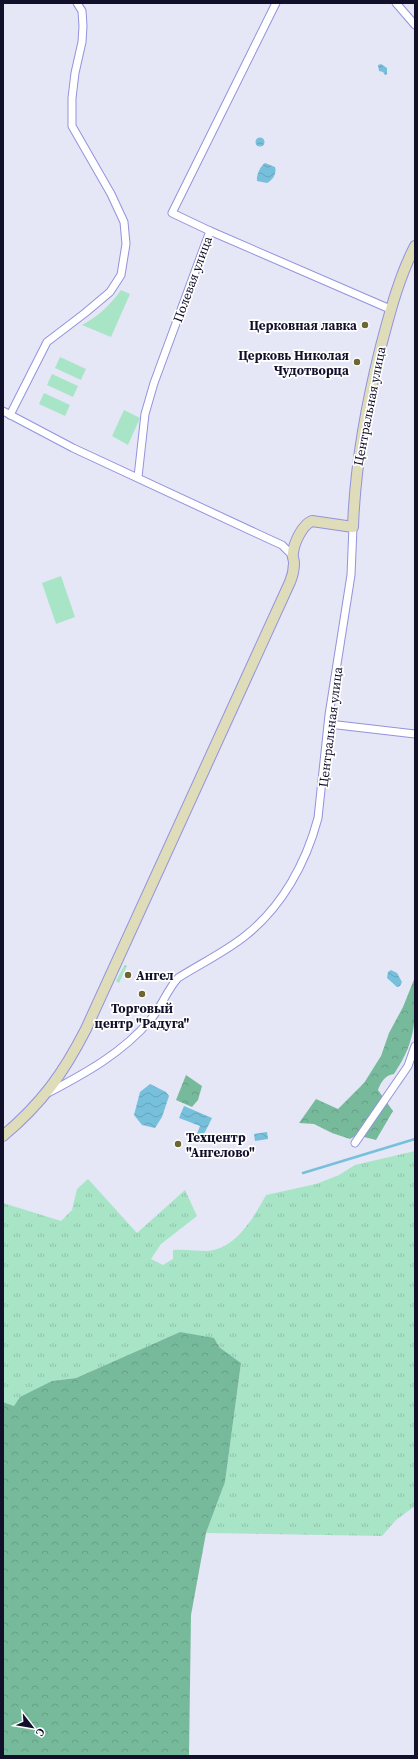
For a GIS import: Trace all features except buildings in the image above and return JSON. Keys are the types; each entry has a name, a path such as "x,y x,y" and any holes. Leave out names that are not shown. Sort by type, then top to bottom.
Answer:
{"street":[{"path":"3,1136 46,1094 72,1055 107,985 294,572 292,555 282,546 73,448 6,413 46,342 85,314 110,292 121,275 126,244 124,222 111,194 72,126 72,98 75,73 82,42 82,11 78,3"},
{"name":"Полевая улица","path":"138,478 145,414 154,383 210,231 172,213 276,3"},
{"path":"396,3 415,25"},
{"path":"210,231 390,309"},
{"name":"Центральная улица","path":"46,1094 103,1063 144,1027 161,1005 171,986 178,978 245,936 275,906 298,870 314,834 321,799 328,724 351,575 355,479 367,408 390,309 415,246"},
{"path":"292,555 307,523 312,520 353,527"},
{"path":"328,724 415,734"},
{"path":"355,1143 408,1066 415,1046"}],"green space":[{"path":"121,290 130,294 111,337 82,325 104,310"},
{"path":"60,357 86,369 81,380 55,368"},
{"path":"52,374 78,386 73,397 47,385"},
{"path":"44,393 70,405 65,416 39,404"},
{"path":"124,410 140,418 128,445 112,436"},
{"path":"61,576 75,617 56,624 42,583"},
{"path":"126,965 127,966 119,983 116,981"},
{"path":"415,977 414,1027 402,1061 394,1074 388,1076 380,1084 378,1090 393,1111 376,1140 357,1135 350,1139 332,1133 314,1124 299,1123 316,1099 338,1109 364,1083 381,1056 389,1033 403,1007"},
{"path":"186,1075 202,1086 198,1100 192,1107 176,1100"},
{"path":"415,1151 415,1506 396,1520 382,1536 206,1533 225,1482 241,1363 219,1347 180,1332 76,1378 52,1381 14,1406 3,1402 3,1203 61,1221 72,1210 77,1189 88,1179 137,1233 185,1190 197,1216 161,1244 151,1259 163,1265 173,1259 173,1250 207,1251 217,1249 227,1244 250,1222 266,1195 316,1184 339,1175 355,1165"},
{"path":"180,1332 214,1338 219,1347 241,1363 225,1482 206,1533 191,1615 189,1756 3,1756 3,1402 14,1406 20,1397 52,1381 76,1378"}],"water":[{"path":"381,64 387,68 387,74 385,75 383,72 379,71 378,65"},
{"path":"260,137 265,142 260,147 255,142"},
{"path":"265,163 275,167 274,176 267,183 257,181 259,171"},
{"path":"391,970 397,973 402,982 400,986 397,987 387,978 388,972"},
{"path":"150,1084 166,1092 169,1096 162,1117 155,1128 142,1125 134,1115 140,1092"},
{"path":"184,1106 212,1118 202,1138 196,1136 200,1126 179,1118"},
{"path":"267,1132 268,1139 255,1141 254,1134"}],"waterway":[{"path":"303,1173 415,1139"}],"place":[{"name":"Церковная лавка","path":"365,325"},
{"name":"Церковь Николая Чудотворца","path":"357,362"},
{"name":"Ангел","path":"128,975"},
{"name":"Торговый центр \"Радуга\"","path":"142,994"},
{"name":"Техцентр \"Ангелово\"","path":"178,1144"}]}
